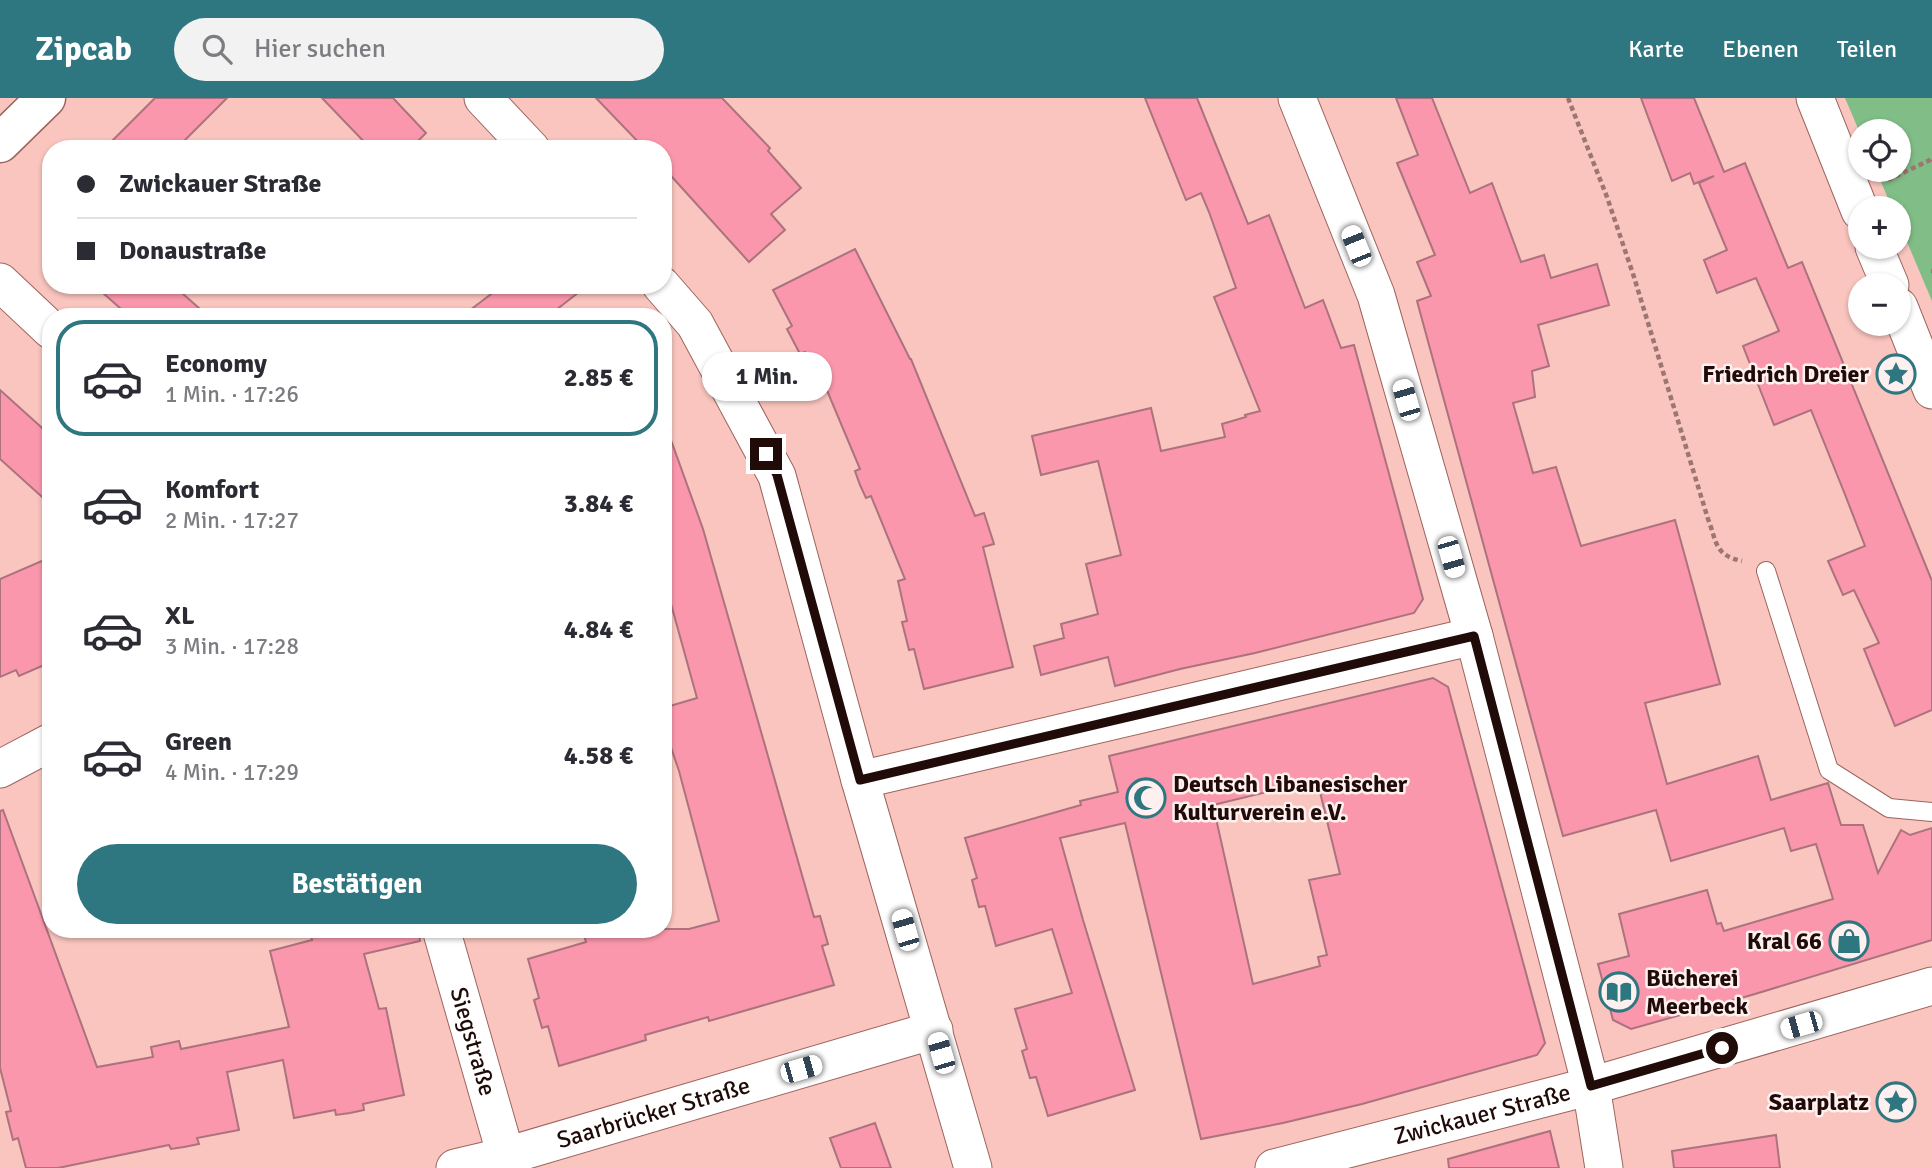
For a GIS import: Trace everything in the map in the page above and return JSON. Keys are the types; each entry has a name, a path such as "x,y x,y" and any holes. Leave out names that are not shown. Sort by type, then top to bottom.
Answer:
{"main road":[{"path":"0,143 46,98"}],"street":[{"path":"483,98 523,140"},
{"path":"1297,98 1376,295 1474,636 1591,1086 1604,1168"},
{"path":"1815,98 1855,196"},
{"path":"0,282 42,322"},
{"path":"664,301 695,324 777,475 860,780 973,1168"},
{"path":"1911,336 1932,390"},
{"path":"860,780 1474,636"},
{"path":"0,769 42,748"},
{"name":"Siegstraße","path":"444,938 506,1156"},
{"name":"Zwickauer Straße","path":"1273,1168 1591,1086 1932,986"},
{"name":"Saarbrücker Straße","path":"455,1168 506,1156 934,1030"}],"lane":[{"path":"1766,571 1829,770 1889,808 1932,812"}],"path":[{"path":"1568,98 1607,197 1634,277 1720,552 1727,558 1766,571"},
{"path":"1865,196 1882,183 1931,160"}],"green space":[{"path":"1845,98 1932,98 1932,301 1911,251 1911,196 1887,196 1881,182 1911,182 1911,119 1854,119"}],"building":[{"path":"155,98 227,98 185,140 113,140"},
{"path":"322,98 393,98 426,133 419,140 362,140"},
{"path":"596,98 722,98 770,148 768,151 801,188 771,214 785,230 749,262 672,177 672,140 636,140"},
{"path":"1145,98 1197,98 1248,224 1269,215 1305,308 1323,300 1341,348 1354,345 1423,599 1414,613 1115,686 1108,657 1041,675 1034,646 1064,638 1061,624 1098,614 1086,564 1121,555 1098,461 1041,475 1032,436 1151,408 1161,451 1225,437 1222,424 1260,411 1214,297 1236,288 1209,212 1201,193 1186,200"},
{"path":"1396,98 1432,98 1470,193 1492,183 1521,262 1544,255 1551,278 1597,264 1609,305 1538,325 1549,366 1532,371 1535,397 1513,403 1533,473 1556,467 1581,546 1675,520 1720,684 1645,703 1667,784 1758,756 1771,800 1828,783 1841,825 1863,825 1878,873 1901,830 1910,835 1932,828 1932,940 1631,1029 1613,1020 1598,964 1629,956 1619,914 1707,890 1717,924 1721,923 1724,931 1833,899 1816,844 1791,851 1784,828 1671,861 1656,810 1563,836 1417,301 1431,296 1417,262 1435,255 1397,163 1418,155"},
{"path":"1641,98 1694,98 1724,172 1745,163 1788,268 1802,262 1932,581 1932,710 1895,726 1864,649 1879,643 1854,590 1843,595 1828,561 1865,546 1811,410 1774,425 1743,346 1779,331 1756,278 1717,293 1704,260 1727,250 1699,183 1714,176 1694,184 1690,173 1672,181"},
{"path":"855,249 911,359 975,516 984,513 994,544 983,547 1013,667 924,689 914,649 909,650 902,622 907,621 898,581 905,579 871,496 866,498 860,485 855,471 860,469 826,388 823,390 805,352 800,354 787,329 792,326 773,290"},
{"path":"104,294 183,294 199,308 120,308"},
{"path":"491,294 576,294 559,308 473,308"},
{"path":"0,390 42,428 42,497 0,459"},
{"path":"672,443 703,529 814,917 820,916 828,944 822,946 834,985 709,1021 708,1017 645,1035 646,1040 559,1066 548,1026 542,1028 534,1000 539,998 528,959 586,942 585,938 672,938 672,929 689,929 719,921 672,750 672,705 697,698 672,608"},
{"path":"42,561 42,666 19,676 16,670 0,677 0,579"},
{"path":"1433,678 1448,687 1545,1043 1537,1055 1362,1104 1201,1139 1125,823 1060,838 1135,1090 1048,1116 1036,1077 1030,1078 1022,1051 1027,1049 1015,1009 1072,993 1052,929 996,946 985,906 979,907 972,880 977,878 965,838 1081,805 1080,801 1118,792 1109,756","holes":["1317,780 1340,874 1309,880 1327,955 1318,957 1320,966 1253,984 1213,805"]},
{"path":"3,810 42,917 42,938 50,938 97,1067 153,1057 151,1047 179,1041 181,1049 289,1027 270,951 311,938 420,938 420,941 364,954 379,1009 386,1008 404,1095 363,1104 364,1110 350,1113 336,1115 335,1110 294,1118 283,1060 227,1072 239,1130 197,1138 199,1144 184,1147 171,1149 169,1145 58,1168 26,1168 18,1138 13,1140 6,1112 11,1111 0,1068 0,811"},
{"path":"875,1123 891,1168 841,1168 830,1138"},
{"path":"1550,1131 1559,1168 1449,1168 1448,1159"},
{"path":"1776,1135 1780,1168 1674,1168 1672,1151"}],"place":[{"name":"Friedrich Dreier","path":"1896,374"},
{"name":"Deutsch Libanesischer Kulturverein e.V.","path":"1146,798"},
{"name":"Kral 66","path":"1849,941"},
{"name":"Bücherei Meerbeck","path":"1619,992"},
{"name":"Saarplatz","path":"1896,1102"}],"route":[{"path":"766,454 777,475 860,780 1474,636 1591,1086 1722,1048"}]}
